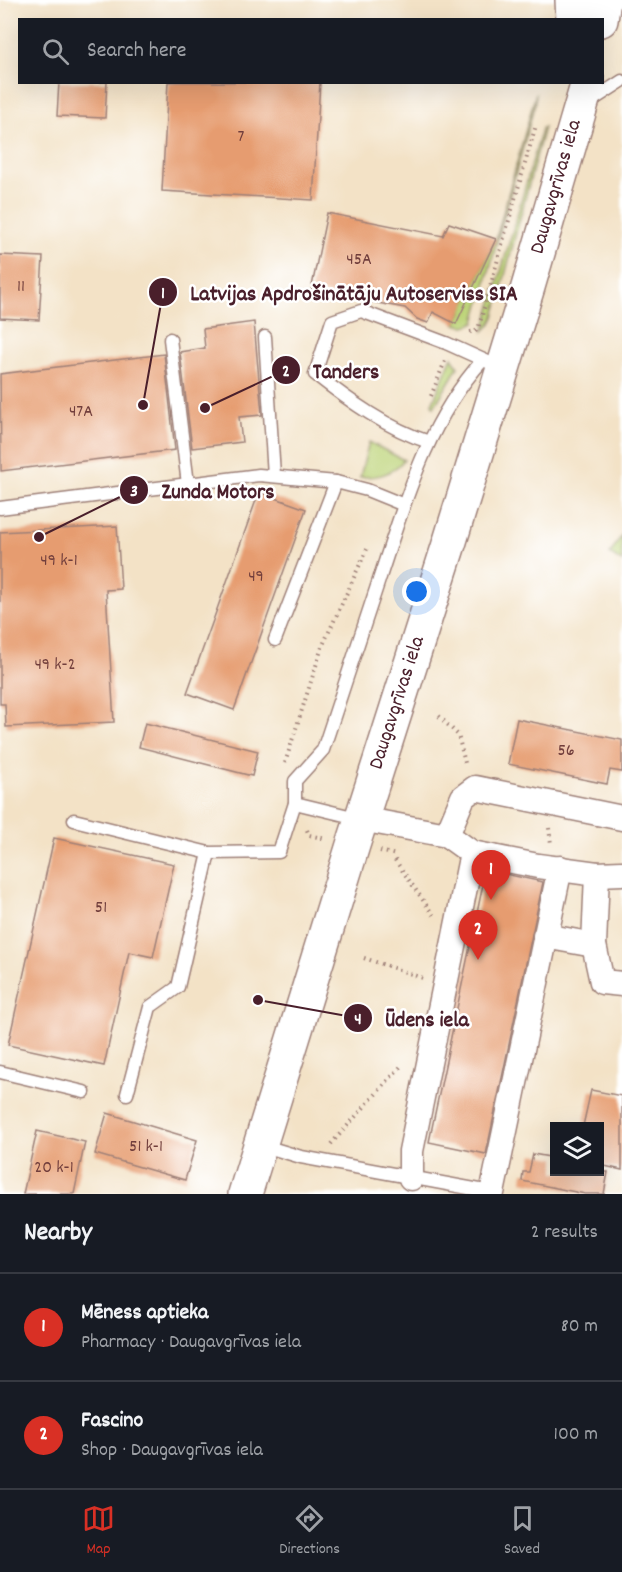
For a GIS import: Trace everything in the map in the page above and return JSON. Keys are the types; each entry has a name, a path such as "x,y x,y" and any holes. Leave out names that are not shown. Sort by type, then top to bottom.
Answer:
{"main road":[{"path":"572,0 573,18"},
{"path":"601,18 604,0"},
{"name":"Daugavgrīvas iela","path":"244,1194 361,819 493,364 581,91"}],"street":[{"path":"447,835 463,797 475,788 622,818"},
{"path":"361,819 447,835 472,853 537,867 597,874 622,873"},
{"path":"411,1186 411,1151 472,853"},
{"path":"496,1193 560,868"},
{"path":"597,874 594,945 602,982 622,984"},
{"path":"546,936 594,945"}],"lane":[{"path":"581,91 622,81"},
{"path":"429,442 411,435 346,398 315,374 332,321 361,311 447,343 493,364"},
{"path":"265,337 274,475"},
{"path":"170,339 188,484"},
{"path":"74,820 209,853 279,852 295,802 295,782 323,750 404,505 429,442 468,376 493,364"},
{"path":"0,508 260,475 336,482 367,490 404,505"},
{"path":"275,640 336,482"},
{"path":"295,802 361,819"},
{"path":"127,1094 150,1007 178,987 209,853"},
{"path":"0,1072 84,1092"},
{"path":"260,1145 411,1186 496,1193"}],"path":[{"path":"439,716 458,735 467,773 475,788"},
{"path":"550,802 549,838 560,868"},
{"path":"395,860 434,916 455,934"},
{"path":"364,958 444,985"},
{"path":"326,1148 404,1064"}],"green space":[{"path":"536,93 475,322 468,326 456,324 496,239"},
{"path":"544,127 494,317 484,331 542,128"},
{"path":"452,357 458,367 434,407 432,404"},
{"path":"369,442 404,460 384,474 360,477"},
{"path":"622,535 622,562 610,554"}],"building":[{"path":"59,84 107,84 105,118 57,116"},
{"path":"168,84 320,84 313,200 162,191"},
{"path":"327,213 443,236 449,223 496,239 456,324 433,312 428,323 417,319 405,308 311,291"},
{"path":"0,255 43,257 39,320 0,318"},
{"path":"254,322 262,415 239,417 242,442 192,448 180,352 205,348 203,329"},
{"path":"164,354 175,450 1,471 0,374"},
{"path":"259,492 306,509 234,710 187,693"},
{"path":"117,526 121,589 106,590 114,722 6,727 5,704 0,704 0,532"},
{"path":"517,719 622,740 622,772 610,770 607,784 508,764"},
{"path":"145,723 258,751 252,776 139,747"},
{"path":"54,838 174,864 153,957 129,952 104,1066 8,1045"},
{"path":"486,870 543,882 486,1154 429,1142"},
{"path":"591,1090 622,1096 622,1170 604,1166 604,1122 584,1122"},
{"path":"107,1113 197,1140 185,1180 95,1154"},
{"path":"37,1131 85,1142 74,1194 23,1194"},
{"path":"533,1154 550,1157 550,1176 604,1176 604,1172 608,1172 604,1194 585,1194 522,1181 523,1172 529,1172"}],"place":[{"name":"Latvijas Apdrošinātāju Autoserviss SIA","path":"143,405"},
{"name":"Tanders","path":"205,408"},
{"name":"Zunda Motors","path":"39,537"},
{"name":"Mēness aptieka","path":"491,900"},
{"name":"Fascino","path":"478,960"},
{"name":"Ūdens iela","path":"258,1000"}]}
